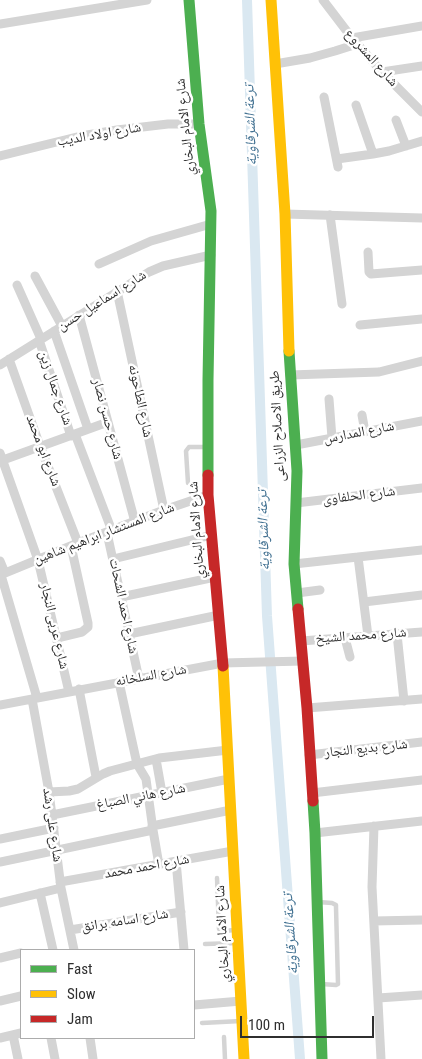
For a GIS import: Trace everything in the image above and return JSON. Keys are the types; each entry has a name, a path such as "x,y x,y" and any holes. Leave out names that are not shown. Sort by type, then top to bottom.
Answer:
{"street":[{"path":"0,24 147,0"},
{"name":"شارع الامام البخاري","path":"189,0 200,124 211,211 208,495 223,663 244,1059"},
{"name":"طريق الاصلاح الزراعى","path":"271,0 286,214 290,374 297,471 294,564 307,708 315,833 322,1059"},
{"name":"شارع المشروع","path":"323,0 354,41 422,112"},
{"path":"275,64 310,58 335,51 354,41 422,26"},
{"path":"382,72 422,66"},
{"path":"324,97 337,163 422,141"},
{"path":"356,104 373,154"},
{"path":"396,120 406,146"},
{"name":"شارع اولاد الديب","path":"0,156 92,134 168,124 200,124"},
{"path":"286,214 422,218"},
{"path":"330,215 342,304"},
{"path":"100,264 151,241 211,224"},
{"path":"368,252 371,274 422,270"},
{"name":"شارع اسماعيل حسن","path":"0,365 117,291 156,269 211,255"},
{"path":"36,276 58,328 88,429"},
{"name":"شارع جمال زين","path":"17,285 40,340 73,435 110,532"},
{"name":"شارع الطاحونه","path":"117,291 164,510"},
{"name":"شارع حسن نصار","path":"79,315 134,522"},
{"path":"360,325 422,319"},
{"name":"شارع ابو محمد","path":"9,359 74,545 88,623 88,627 82,632 57,638"},
{"path":"290,374 380,372 422,361"},
{"path":"329,399 332,438"},
{"path":"362,415 364,432"},
{"name":"شارع المدارس","path":"296,445 422,420"},
{"path":"1,457 40,446 108,422"},
{"name":"شارع عربى النجار","path":"1,457 38,560 57,638 74,691 96,777"},
{"name":"شارع الحلفاوى","path":"296,503 422,488"},
{"name":"شارع المستشار ابراهيم شاهين","path":"2,574 164,510 208,495"},
{"name":"شارع احمد الشحات","path":"110,532 113,559 139,679"},
{"path":"113,559 212,535"},
{"path":"294,564 422,550"},
{"path":"358,557 368,636"},
{"name":"شارع على رشد","path":"0,561 34,698 54,828 60,885 74,949"},
{"path":"121,597 215,577"},
{"path":"297,593 320,590"},
{"path":"364,602 422,595"},
{"path":"129,634 219,615"},
{"name":"شارع محمد الشيخ","path":"301,641 422,632"},
{"path":"397,634 404,701"},
{"path":"345,638 350,658"},
{"name":"شارع السلخانه","path":"0,705 223,663 303,661"},
{"path":"119,682 137,764 146,779 159,865"},
{"path":"307,708 422,699"},
{"name":"شارع بديع النجار","path":"309,755 422,742"},
{"path":"48,792 78,789 96,777 110,771 156,759 228,750"},
{"path":"156,759 162,793"},
{"name":"شارع هاني الصباغ","path":"52,815 229,780"},
{"path":"312,792 422,780"},
{"path":"0,862 231,810"},
{"path":"315,833 422,821"},
{"path":"374,826 372,887 381,1059"},
{"path":"0,839 54,828"},
{"name":"شارع احمد محمد","path":"0,903 40,893 60,885 233,851"},
{"path":"176,862 184,949"},
{"path":"40,893 53,949"},
{"name":"شارع اسامه برانق","path":"70,930 181,912"},
{"path":"374,921 422,920"},
{"path":"0,956 20,953"},
{"path":"378,998 422,995"},
{"path":"0,1001 20,996"},
{"path":"195,1005 241,1001"},
{"path":"0,1038 17,1034 18,1059"},
{"path":"51,1039 55,1059"},
{"path":"90,1039 93,1059"}],"lane":[{"path":"188,483 186,451 192,447 208,447"},
{"path":"217,878 219,929 222,931 238,930"},
{"path":"317,902 336,905 338,984 320,984"},
{"path":"205,944 238,942"},
{"path":"202,1023 242,1021"},
{"path":"224,1037 225,1059"}],"waterway":[{"name":"ترعة الشرقاوية","path":"247,0 267,616 300,1059"}],"traffic: fast":[{"path":"189,0 199,124 211,211 208,475"},
{"path":"289,351 297,471 294,564 298,609"},
{"path":"313,801 322,1059"}],"traffic: slow":[{"path":"271,0 285,214 289,351"},
{"path":"223,666 244,1059"}],"traffic: jam":[{"path":"208,475 208,495 223,666"},
{"path":"298,609 313,801"}]}
